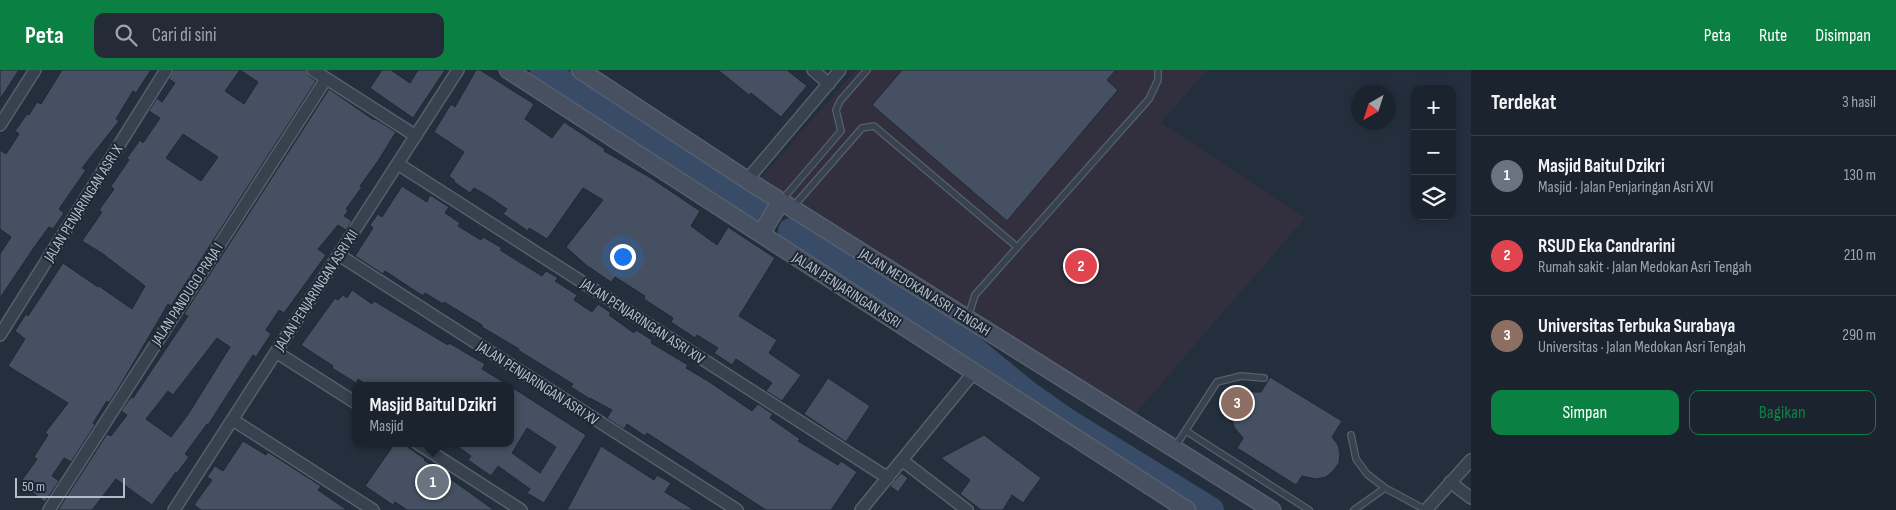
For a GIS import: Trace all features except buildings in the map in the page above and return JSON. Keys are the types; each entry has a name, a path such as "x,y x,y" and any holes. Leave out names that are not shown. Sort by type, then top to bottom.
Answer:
{"street":[{"path":"0,125 35,70"},
{"name":"JALAN PENJARINGAN ASRI X","path":"0,335 166,70"},
{"path":"313,70 416,136"},
{"name":"JALAN PENJARINGAN ASRI XII","path":"176,509 458,70"},
{"name":"JALAN PENJARINGAN ASRI","path":"508,70 1187,510"},
{"name":"JALAN MEDOKAN ASRI TENGAH","path":"580,70 786,205 1272,510"},
{"path":"813,70 829,84"},
{"path":"747,180 840,70"},
{"name":"JALAN PANDUGO PRAJA I","path":"48,510 326,78"},
{"name":"JALAN PENJARINGAN ASRI XIV","path":"398,164 888,478"},
{"path":"761,234 786,205"},
{"name":"JALAN PENJARINGAN ASRI XV","path":"339,255 737,510"},
{"path":"276,352 352,400"},
{"path":"861,510 974,372"},
{"path":"233,420 372,510"},
{"path":"423,447 521,510"},
{"path":"1426,510 1471,460"},
{"path":"903,461 967,510"},
{"path":"1450,482 1471,498"}],"lane":[{"path":"851,140 841,131 836,110 840,101 867,70"},
{"path":"968,319 975,295 1149,98 1158,80 1158,70"},
{"path":"786,205 862,128 874,126 1018,247"},
{"path":"786,205 841,131"},
{"path":"1174,448 1217,382 1241,376 1264,378"},
{"path":"1186,431 1309,510"},
{"path":"1351,435 1356,458 1367,474 1385,488 1426,510"},
{"path":"1354,510 1385,488"}],"shaded area":[{"path":"856,70 1207,70 1161,123 1305,218 1134,415 761,178"}],"waterway":[{"path":"543,70 760,210"},
{"path":"791,231 972,348 1028,394 1065,420 1211,510"}],"place":[{"name":"RSUD Eka Candrarini","path":"1081,266"},
{"name":"Universitas Terbuka Surabaya","path":"1237,403"},
{"name":"Masjid Baitul Dzikri","path":"433,482"}]}
